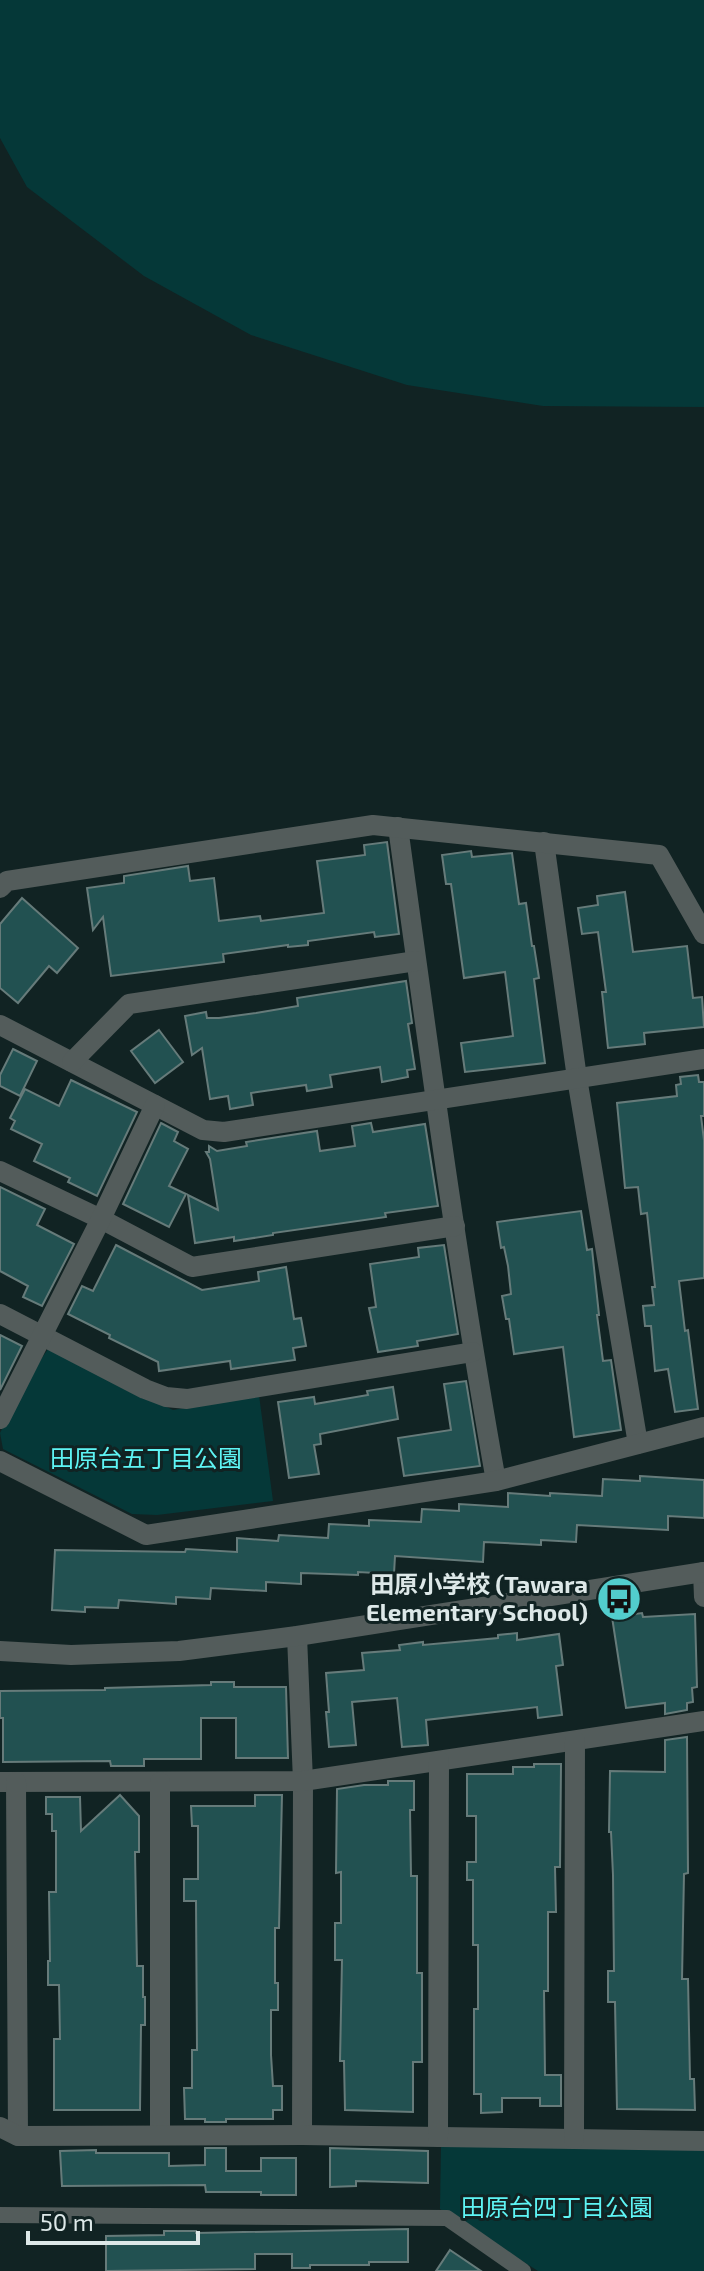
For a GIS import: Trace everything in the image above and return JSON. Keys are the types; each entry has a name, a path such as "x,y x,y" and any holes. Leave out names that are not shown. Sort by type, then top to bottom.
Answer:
{"street":[{"path":"0,888 7,881 373,825 659,855 704,934"},
{"path":"398,827 435,1099 496,1481"},
{"path":"544,842 577,1078 638,1444"},
{"path":"72,1062 129,1004 416,961"},
{"path":"0,1025 203,1130 224,1132 704,1059"},
{"path":"0,1419 155,1105"},
{"path":"0,1171 192,1267 455,1226"},
{"path":"0,1314 145,1389 166,1397 187,1399 473,1352"},
{"path":"0,1461 146,1535 496,1481 704,1427"},
{"path":"0,1651 71,1655 179,1651 297,1636 704,1572 704,1597"},
{"path":"297,1636 303,1781 302,2135"},
{"path":"704,1721 303,1781 8,1782 9,2132 704,2141"},
{"path":"574,2139 575,1741"},
{"path":"438,2137 439,1761"},
{"path":"160,1782 160,2135"},
{"path":"0,2215 447,2218 523,2271"}],"green space":[{"path":"0,0 704,0 704,407 543,406 407,385 251,335 144,276 27,187 0,138"},
{"name":"田原台五丁目公園","path":"48,1349 173,1410 259,1395 273,1501 157,1515 132,1514 3,1449 0,1433 26,1382"},
{"name":"田原台四丁目公園","path":"441,2144 704,2148 704,2271 538,2271 440,2209"}],"building":[{"path":"387,842 399,934 375,937 374,932 308,941 308,945 223,954 224,962 111,976 103,917 93,930 87,888 124,883 124,876 188,866 190,881 214,878 219,921 260,916 261,921 324,913 317,861 365,855 364,845"},
{"path":"471,851 472,857 512,853 519,904 526,903 534,946 539,978 534,979 545,1063 465,1072 461,1043 513,1036 505,972 464,978 451,884 446,884 442,855"},
{"path":"625,892 633,952 687,946 693,998 702,997 704,1027 644,1033 645,1044 608,1048 602,992 606,992 598,932 582,934 578,908 598,905 597,896"},
{"path":"22,898 78,948 57,973 49,966 18,1003 0,988 0,924"},
{"path":"406,981 415,1069 407,1070 408,1077 382,1082 380,1067 330,1075 332,1087 307,1091 306,1085 251,1093 253,1105 230,1109 228,1096 210,1099 202,1048 192,1055 185,1016 206,1012 207,1018 219,1018 256,1013 298,1006 297,998"},
{"path":"159,1030 183,1062 155,1083 131,1051"},
{"path":"13,1049 37,1061 20,1096 0,1086 0,1075"},
{"path":"698,1075 699,1082 704,1082 704,1116 701,1116 704,1140 704,1278 679,1281 698,1409 675,1412 668,1369 655,1371 651,1326 645,1326 643,1306 654,1305 652,1287 655,1287 647,1213 641,1214 638,1187 625,1188 617,1103 677,1096 676,1085 681,1084 680,1077"},
{"path":"71,1080 137,1112 97,1196 68,1182 70,1178 34,1161 42,1144 11,1129 15,1121 10,1118 25,1089 59,1106"},
{"path":"161,1123 178,1132 174,1141 188,1149 169,1186 186,1194 169,1227 123,1204"},
{"path":"371,1123 373,1132 425,1124 438,1206 234,1241 234,1237 195,1243 188,1195 218,1210 210,1159 206,1152 209,1152 209,1146 217,1151 247,1146 246,1142 317,1131 320,1151 355,1146 352,1126"},
{"path":"0,1187 45,1209 37,1225 74,1244 42,1306 23,1297 28,1286 0,1271"},
{"path":"581,1211 587,1250 592,1249 603,1361 611,1360 621,1430 574,1437 563,1347 514,1354 502,1296 511,1294 508,1266 504,1247 501,1248 497,1222"},
{"path":"116,1245 202,1290 259,1281 258,1272 286,1267 294,1319 301,1318 306,1346 293,1348 295,1360 231,1369 230,1361 159,1371 158,1362 68,1314 82,1286 93,1291"},
{"path":"444,1245 458,1334 417,1341 418,1346 378,1352 369,1308 376,1307 370,1264 419,1257 418,1248"},
{"path":"0,1335 22,1346 0,1390"},
{"path":"466,1381 480,1466 404,1476 398,1438 451,1430 444,1384"},
{"path":"393,1387 398,1419 320,1434 321,1444 314,1445 319,1474 289,1478 278,1402 314,1397 315,1404 368,1395 367,1391"},
{"path":"640,1476 704,1480 704,1518 668,1516 668,1530 577,1525 576,1542 541,1540 541,1545 484,1542 483,1562 395,1556 394,1574 301,1573 301,1584 266,1582 266,1591 211,1588 210,1599 176,1597 176,1604 119,1600 118,1608 85,1607 85,1612 52,1610 55,1550 185,1552 186,1549 237,1552 237,1538 278,1541 279,1535 328,1538 329,1524 369,1526 369,1520 421,1522 422,1509 459,1511 459,1504 508,1507 508,1493 602,1496 603,1479 640,1481"},
{"path":"642,1613 643,1617 695,1614 697,1687 692,1688 693,1702 687,1703 687,1710 665,1714 665,1703 626,1708 612,1617"},
{"path":"517,1633 517,1640 559,1634 563,1665 556,1666 562,1715 538,1718 537,1707 426,1720 428,1745 402,1747 397,1698 352,1702 356,1745 329,1747 326,1673 364,1670 362,1653 400,1650 399,1645 498,1638 498,1635"},
{"path":"211,1682 234,1682 234,1687 286,1687 288,1758 236,1758 236,1718 201,1718 201,1759 144,1759 144,1766 111,1766 110,1761 3,1762 0,1691 105,1690 211,1685"},
{"path":"687,1737 688,1873 684,1874 682,1979 688,1979 690,2079 694,2079 695,2110 617,2109 615,2002 608,2002 608,1971 614,1971 610,1771 665,1772 665,1740"},
{"path":"534,1764 561,1764 560,1867 555,1867 556,1912 548,1912 548,1991 544,1991 545,2075 561,2075 561,2106 540,2106 540,2098 502,2098 502,2112 481,2113 481,2094 474,2094 478,1945 473,1945 473,1880 467,1880 467,1862 476,1862 476,1816 467,1816 467,1774 513,1774 513,1767 534,1767"},
{"path":"388,1781 414,1781 414,1810 410,1810 411,1876 417,1876 417,1973 422,1973 422,2062 413,2062 413,2112 345,2110 344,2061 340,2061 342,1960 335,1960 335,1923 341,1923 341,1872 336,1873 337,1789 388,1785"},
{"path":"120,1795 139,1816 139,1852 135,1852 137,1966 143,1966 145,1997 145,2025 141,2025 140,2110 54,2110 54,2039 60,2039 59,1985 48,1985 48,1961 49,1892 56,1892 56,1831 52,1831 52,1814 46,1814 46,1797 80,1797 81,1831"},
{"path":"255,1795 282,1795 279,1928 275,1928 278,2010 271,2010 271,2055 273,2086 282,2086 282,2110 273,2110 273,2119 205,2122 205,2119 185,2119 184,2088 192,2088 192,2050 197,2050 196,1901 184,1901 184,1879 198,1879 198,1826 192,1826 191,1806 255,1806"},
{"path":"205,2148 226,2148 226,2171 261,2171 261,2158 296,2158 296,2195 206,2192 205,2185 62,2186 60,2151 169,2153 169,2166 205,2165"},
{"path":"330,2148 428,2151 428,2183 356,2181 356,2186 330,2187"},
{"path":"408,2229 408,2262 292,2268 292,2254 255,2254 255,2269 106,2271 106,2236 164,2235 164,2231"},
{"path":"450,2250 481,2271 436,2271"}],"place":[{"name":"田原小学校 (Tawara Elementary School)","path":"619,1599"}]}
